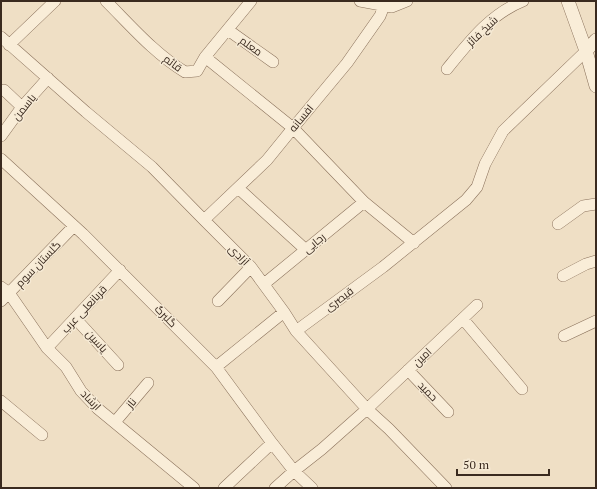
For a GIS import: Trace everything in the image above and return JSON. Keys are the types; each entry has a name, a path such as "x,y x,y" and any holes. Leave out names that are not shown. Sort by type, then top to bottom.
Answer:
{"street":[{"path":"9,45 55,1"},
{"name":"قائم","path":"106,1 173,65 186,72 197,70 251,1"},
{"path":"360,1 392,7 407,1"},
{"name":"شیخ فائز","path":"447,69 491,19 523,1"},
{"path":"568,1 591,48 596,86"},
{"name":"افسانه","path":"204,220 267,160 347,63 380,16 384,6"},
{"name":"معلم","path":"228,30 273,62"},
{"name":"آزادی","path":"1,37 86,112 152,167 251,267 296,331 367,410 389,429 446,488"},
{"path":"591,48 596,40"},
{"name":"قیصری","path":"296,331 383,267 466,200 477,187 485,164 503,131 591,48"},
{"path":"205,58 292,128 364,202 414,243"},
{"name":"یاسمن","path":"1,136 22,107 48,78"},
{"path":"4,90 22,107"},
{"name":"گلبرگ","path":"1,159 120,270 216,367 294,471 312,488"},
{"path":"238,188 306,250"},
{"name":"رجایی","path":"264,284 364,202"},
{"path":"558,224 583,206 596,204"},
{"name":"گلستان سوم","path":"1,301 5,290 74,226"},
{"path":"563,276 586,264 596,261"},
{"path":"218,301 251,267"},
{"name":"قربانعلی عرب","path":"47,348 120,270"},
{"name":"ارشاد","path":"5,290 47,348 66,367 81,391 97,408 194,488"},
{"name":"امین","path":"367,410 477,305"},
{"path":"216,367 284,312"},
{"name":"یاسین","path":"75,318 118,365"},
{"path":"463,319 522,389"},
{"path":"564,336 596,321"},
{"name":"حمید","path":"408,370 448,412"},
{"name":"ناز","path":"115,422 148,383"},
{"path":"1,401 42,435"},
{"path":"275,488 367,410"},
{"path":"224,488 272,443"}]}
